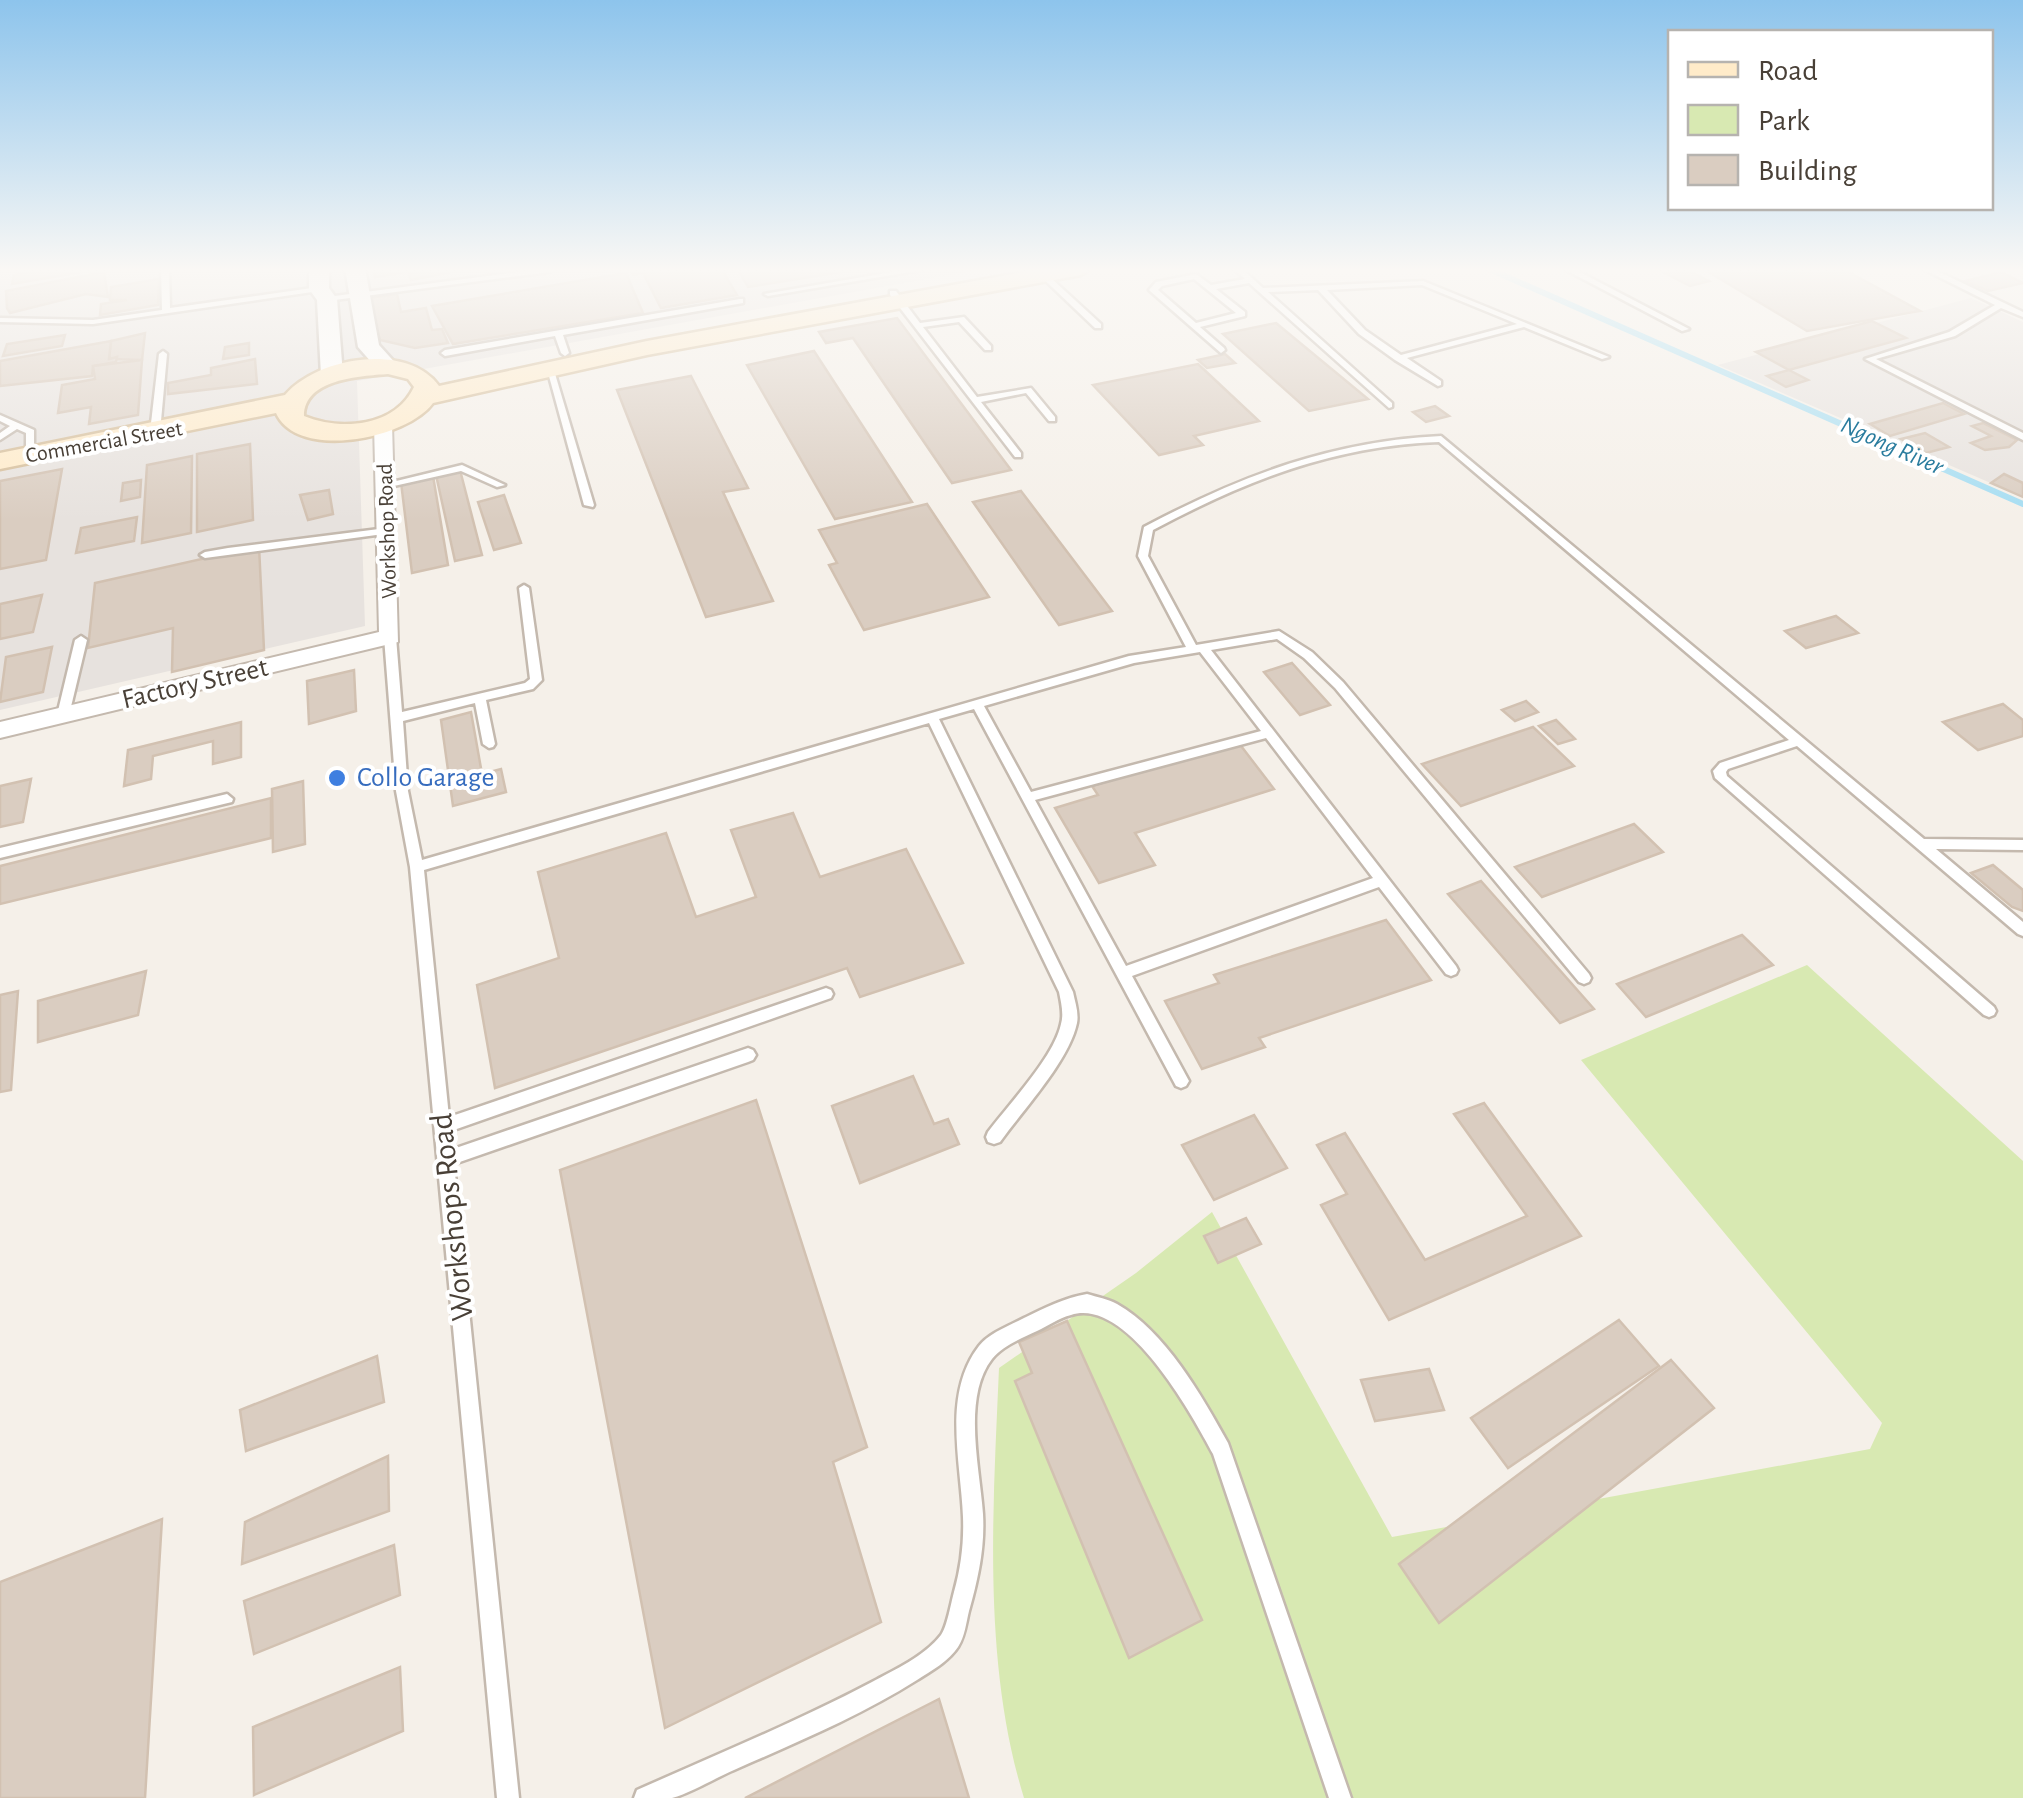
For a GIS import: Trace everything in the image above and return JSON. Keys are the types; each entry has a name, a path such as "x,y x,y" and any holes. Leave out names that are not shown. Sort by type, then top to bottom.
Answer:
{"main road":[{"path":"292,411 332,375 388,367 424,388 555,352"},
{"path":"383,424 416,407 424,388"},
{"name":"Commercial Street","path":"0,461 208,422 292,411 330,432 383,424"}],"street":[{"path":"329,352 332,375"},
{"path":"374,352 388,367"},
{"name":"Workshop Road","path":"383,424 390,637"},
{"name":"Factory Street","path":"0,730 390,637"}],"lane":[{"path":"445,353 507,352"},
{"path":"558,352 589,506"},
{"path":"940,352 1018,455"},
{"path":"1330,352 1389,405"},
{"path":"1390,352 1438,383"},
{"path":"1398,358 1421,352"},
{"path":"1592,352 1605,357"},
{"path":"1893,352 1869,359 2023,436"},
{"path":"155,432 164,354"},
{"path":"975,400 1028,390 1052,419"},
{"path":"0,418 31,432 32,455"},
{"path":"0,437 15,426"},
{"path":"1452,970 1197,647 1142,556 1148,528 1195,502 1295,464 1379,443 1441,439 2023,930"},
{"path":"385,485 462,468 500,485"},
{"path":"205,555 254,546 308,546 386,531"},
{"path":"396,718 529,686 536,680 524,588"},
{"path":"417,868 1133,659 1279,636 1308,655 1436,798 1584,978"},
{"name":"Workshops Road","path":"390,637 402,791 417,868 508,1798"},
{"path":"63,715 81,640"},
{"path":"480,698 489,744"},
{"path":"977,704 1181,1082"},
{"path":"932,717 1066,992 1070,1011 1068,1026 1058,1044 994,1137"},
{"path":"1028,797 1268,733"},
{"path":"1798,741 1724,766 1721,778 1990,1011"},
{"path":"0,853 226,799"},
{"path":"1918,844 2023,844"},
{"path":"1123,973 1382,880"},
{"path":"443,1126 826,994"},
{"path":"446,1159 748,1055"},
{"path":"646,1798 908,1675 949,1642 964,1596 974,1537 965,1426 971,1391 986,1352 1072,1303 1102,1307 1128,1320 1194,1399 1221,1450 1340,1798"}],"shaded area":[{"path":"0,352 519,352 357,381 365,626 0,710"},
{"path":"1767,352 2023,352 2023,497 1718,365"}],"green space":[{"path":"1807,965 2023,1161 2023,1798 1024,1798 1011,1746 996,1639 993,1530 999,1368 1136,1273 1212,1212 1392,1537 1870,1449 1882,1423 1581,1060"}],"building":[{"path":"50,352 110,352 109,359 117,357 116,362 93,366 92,376 0,386 0,361"},
{"path":"110,352 143,352 142,360 109,359"},
{"path":"224,352 249,352 249,355 223,359"},
{"path":"815,352 912,502 835,519 747,365"},
{"path":"862,352 922,352 1011,470 952,483"},
{"path":"1243,352 1311,352 1368,399 1309,411"},
{"path":"1756,352 1855,352 1789,370"},
{"path":"1225,354 1235,363 1207,368 1198,360"},
{"path":"255,359 257,384 168,394 168,383 211,375 211,368"},
{"path":"142,360 138,415 89,424 91,407 58,413 62,385 95,379 93,366"},
{"path":"1198,364 1259,421 1194,436 1203,445 1159,455 1093,385"},
{"path":"1789,370 1808,380 1786,387 1767,376"},
{"path":"691,376 748,488 723,492 773,601 706,617 617,390"},
{"path":"1943,403 1964,414 1890,436 1870,424"},
{"path":"1435,406 1449,416 1426,422 1413,412"},
{"path":"1983,423 2017,440 2009,447 1985,450 1971,443 1991,436 1972,426"},
{"path":"1925,433 1949,447 1926,453 1901,439"},
{"path":"250,444 253,520 197,532 197,454"},
{"path":"192,456 191,533 142,543 147,465"},
{"path":"62,469 46,560 0,569 0,481"},
{"path":"460,470 482,555 455,561 436,475"},
{"path":"2004,474 2023,483 2023,497 1991,483"},
{"path":"433,476 448,565 412,573 401,482"},
{"path":"141,480 140,497 121,501 123,483"},
{"path":"329,490 333,514 308,520 300,495"},
{"path":"1021,491 1112,611 1059,625 973,502"},
{"path":"504,495 521,543 494,550 478,502"},
{"path":"927,504 989,597 864,630 829,565 837,563 819,530"},
{"path":"137,517 134,541 76,553 81,528"},
{"path":"259,546 264,650 172,672 173,628 88,648 95,583"},
{"path":"42,595 33,632 0,639 0,604"},
{"path":"1836,616 1858,633 1806,648 1785,631"},
{"path":"52,647 43,692 0,702 6,657"},
{"path":"1292,663 1330,705 1300,715 1264,672"},
{"path":"354,670 356,711 309,724 307,681"},
{"path":"1526,701 1538,712 1515,721 1502,710"},
{"path":"2003,704 2023,720 2023,736 1978,750 1943,722"},
{"path":"471,712 482,774 501,769 506,792 453,806 441,720"},
{"path":"1556,720 1575,739 1558,744 1539,726"},
{"path":"241,722 241,757 213,764 213,741 153,756 151,779 124,786 128,750"},
{"path":"1533,727 1574,766 1461,806 1422,764"},
{"path":"1238,742 1274,789 1135,833 1155,865 1099,883 1055,808 1098,795 1092,786"},
{"path":"31,779 23,822 0,827 0,786"},
{"path":"303,781 305,844 273,852 272,789"},
{"path":"271,798 271,838 0,904 0,866"},
{"path":"793,813 820,877 906,849 963,963 860,997 847,968 495,1088 477,985 559,958 538,872 666,833 696,917 756,897 731,830"},
{"path":"1634,824 1663,852 1542,897 1515,867"},
{"path":"1993,865 2023,890 2023,911 2012,907 1971,873"},
{"path":"1481,881 1594,1009 1560,1023 1448,894"},
{"path":"1386,920 1431,980 1259,1038 1265,1047 1202,1069 1165,1001 1219,983 1214,975"},
{"path":"1742,935 1773,965 1646,1017 1617,984"},
{"path":"146,971 138,1015 38,1042 38,1001"},
{"path":"18,991 11,1090 0,1092 0,995"},
{"path":"913,1076 934,1124 948,1119 959,1144 860,1183 832,1106"},
{"path":"756,1100 867,1447 833,1462 881,1622 665,1728 560,1170"},
{"path":"1484,1103 1581,1236 1389,1320 1321,1205 1347,1194 1317,1145 1345,1133 1425,1260 1527,1216 1454,1114"},
{"path":"1254,1115 1287,1168 1214,1200 1182,1145"},
{"path":"1246,1218 1261,1244 1218,1263 1204,1236"},
{"path":"1619,1320 1659,1366 1508,1468 1471,1418"},
{"path":"1067,1321 1202,1620 1129,1658 1015,1381 1032,1373 1019,1342"},
{"path":"377,1356 384,1402 246,1451 240,1410"},
{"path":"1671,1360 1714,1408 1439,1623 1399,1564"},
{"path":"1429,1369 1444,1410 1375,1421 1361,1380"},
{"path":"388,1456 389,1511 242,1564 245,1522"},
{"path":"162,1519 145,1798 0,1798 0,1582"},
{"path":"394,1545 400,1595 254,1654 244,1601"},
{"path":"400,1667 403,1731 254,1795 253,1727"},
{"path":"939,1699 969,1798 745,1798"}],"waterway":[{"name":"Ngong River","path":"1678,352 2023,504"}],"place":[{"name":"Collo Garage","path":"337,778"}]}
